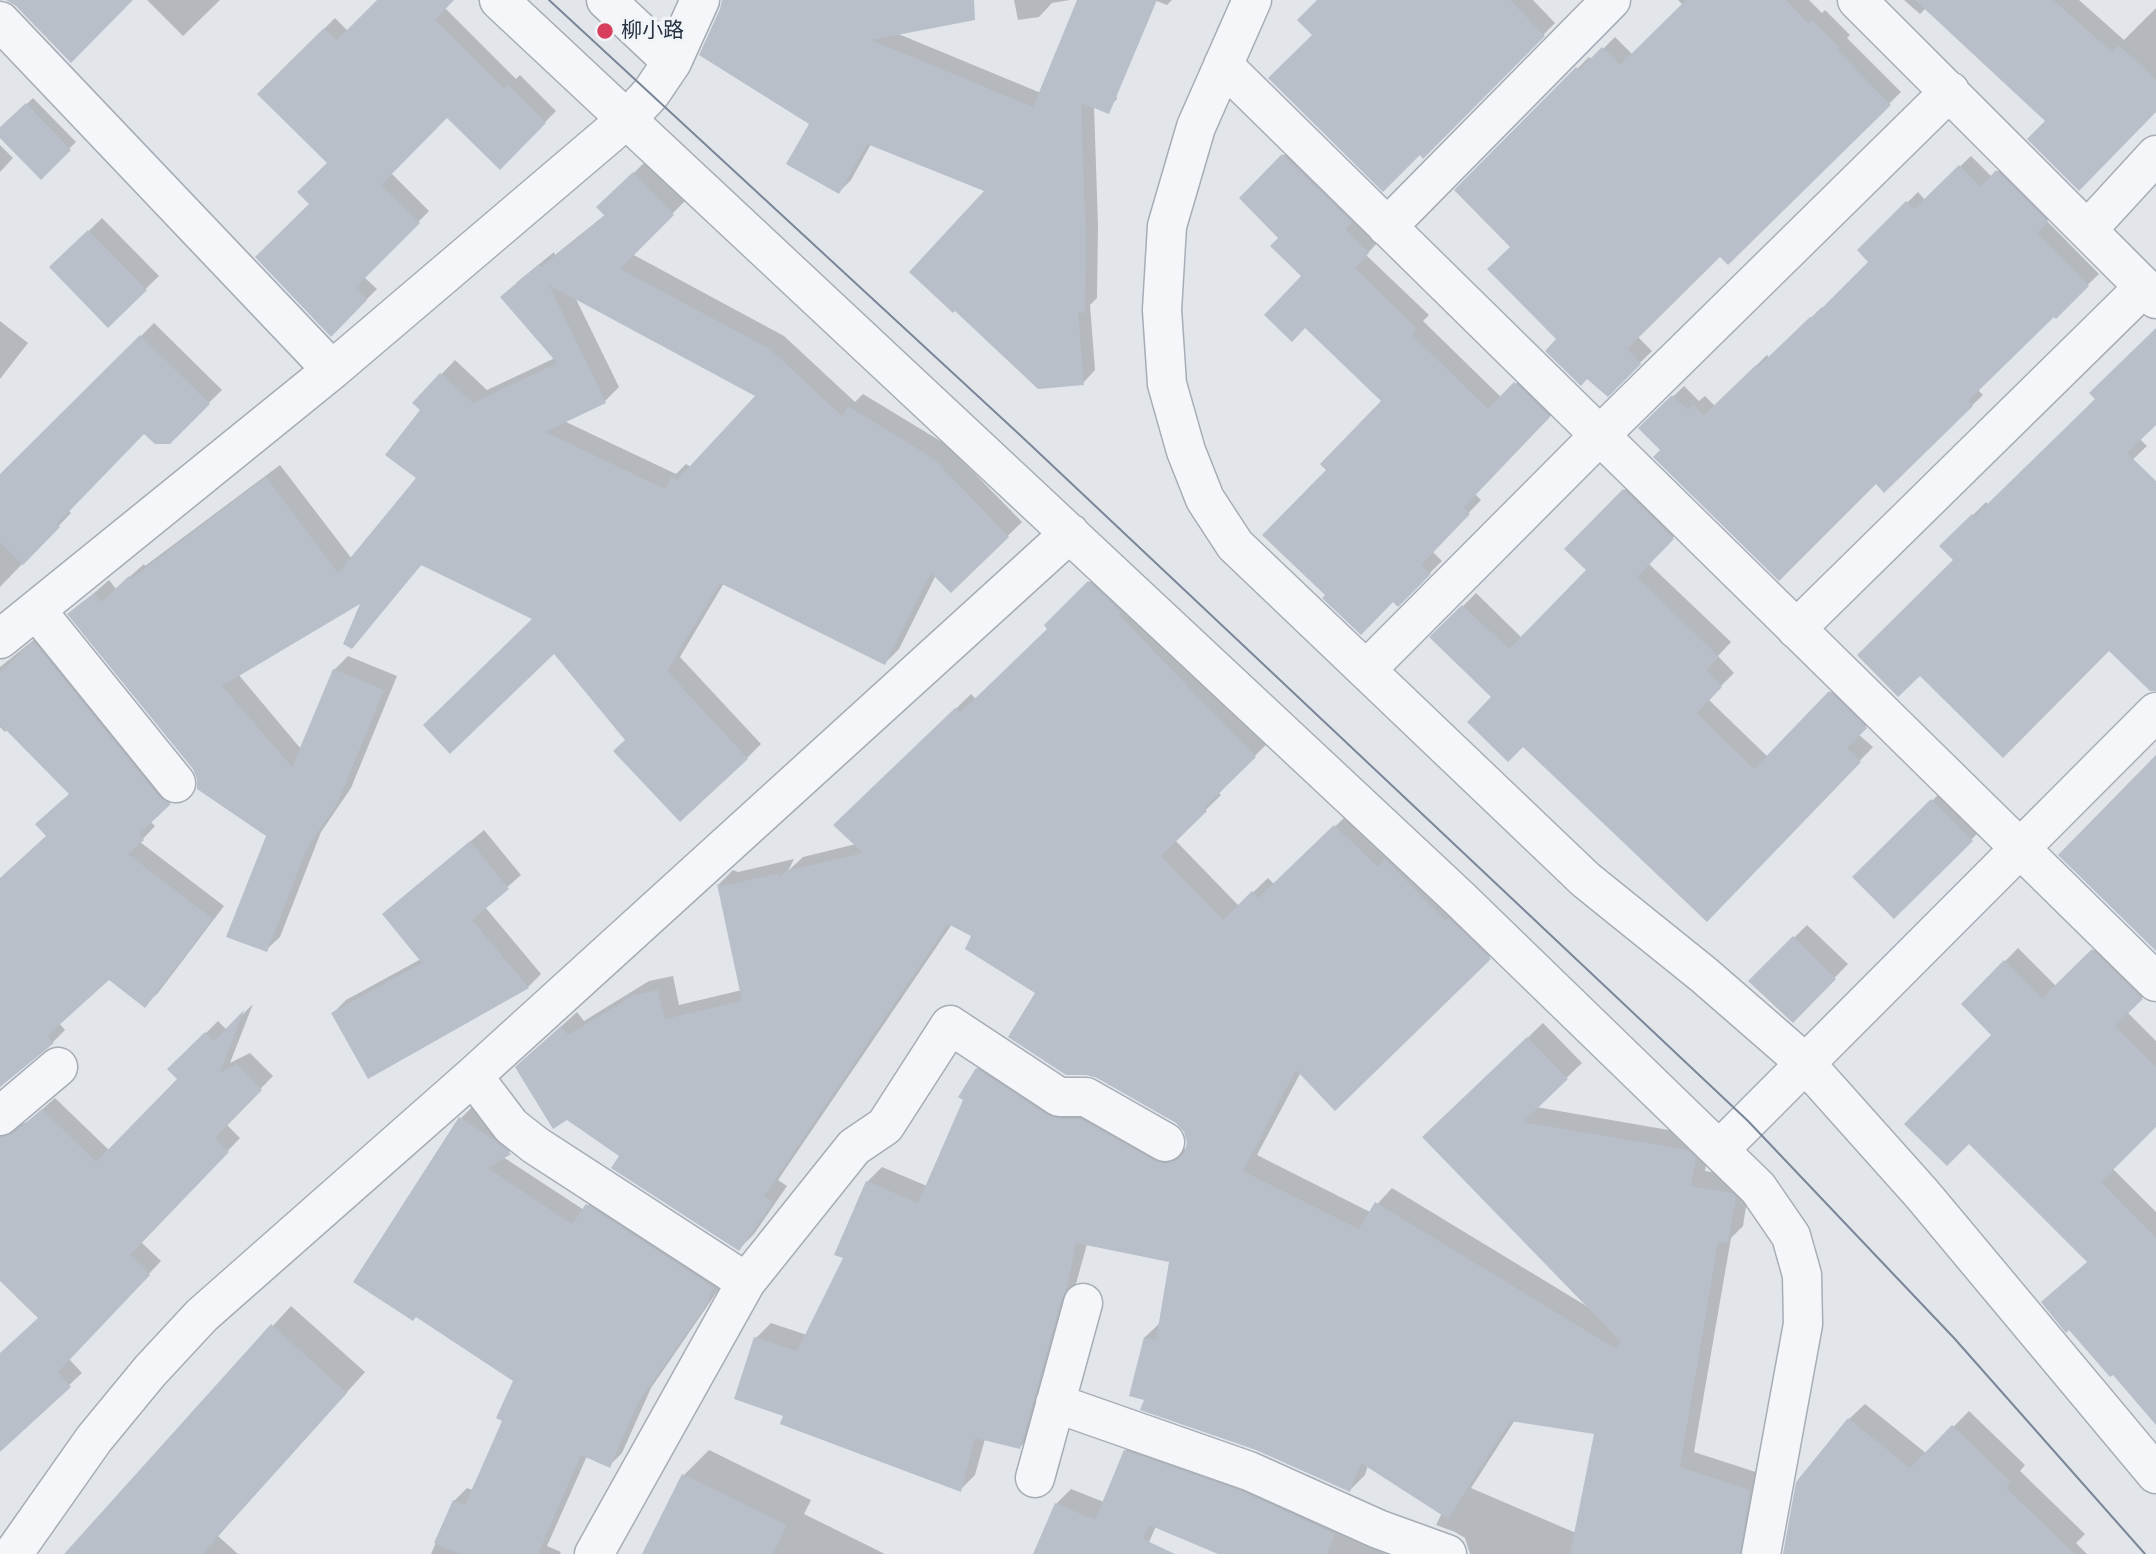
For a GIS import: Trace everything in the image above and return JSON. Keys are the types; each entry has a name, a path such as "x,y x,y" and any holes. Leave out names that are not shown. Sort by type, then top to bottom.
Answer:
{"street":[{"path":"499,0 1447,887 1758,1188 1791,1236 1802,1275 1803,1324 1761,1554"},
{"path":"606,0 672,62"},
{"path":"0,639 332,370 627,119 651,93 672,62 700,0"},
{"path":"1252,0 1196,127 1167,226 1162,310 1167,384 1186,451 1205,499 1235,545 1586,880 1704,975 1804,1062 1922,1194 2156,1474"},
{"path":"1387,227 1611,0"},
{"path":"1796,629 2150,293 1857,0"},
{"path":"0,22 332,370"},
{"path":"1223,65 2156,982"},
{"path":"1366,670 1599,436 1950,91"},
{"path":"2088,229 2156,155"},
{"path":"13,1554 94,1440 150,1371 202,1315 473,1076 1070,533"},
{"path":"36,610 176,783"},
{"path":"1720,1149 2156,712"},
{"path":"594,1554 746,1282 854,1147 885,1126 950,1025 1059,1097 1086,1097 1165,1142"},
{"path":"0,1116 58,1067"},
{"path":"473,1076 511,1126 535,1145 746,1282"},
{"path":"1035,1478 1083,1303"},
{"path":"1055,1403 1249,1471 1378,1529 1447,1554"}],"building":[{"path":"6,0 133,0 71,63 16,6"},
{"path":"377,0 454,0 435,20 504,89 508,85 546,123 500,170 447,118 381,185 420,223 355,288 367,300 331,337 255,257 309,204 297,192 327,163 257,94 324,28 337,40"},
{"path":"722,0 974,0 975,20 871,40 1033,107 1077,0 1157,0 1109,114 1081,103 1086,239 1085,313 1078,312 1084,385 1038,389 909,272 984,191 867,144 839,194 786,164 809,124 699,55"},
{"path":"1317,0 1510,0 1545,36 1423,159 1420,155 1383,192 1268,78 1312,35 1297,20"},
{"path":"1686,0 1786,0 1809,24 1812,20 1840,48 1837,50 1891,105 1728,265 1720,257 1627,349 1641,364 1608,397 1587,379 1581,386 1545,351 1556,339 1487,269 1510,247 1454,190 1576,67 1579,70 1602,47 1620,65"},
{"path":"1915,0 2053,0 2112,52 2119,45 2156,80 2156,112 2079,191 2027,139 2045,121"},
{"path":"26,103 71,150 41,180 0,138 0,127"},
{"path":"1282,154 1352,222 1345,229 1369,253 1355,268 1417,329 1412,335 1488,409 1514,382 1550,417 1464,507 1470,514 1421,565 1431,574 1398,607 1393,602 1361,635 1322,598 1325,595 1262,535 1326,470 1320,464 1381,401 1305,328 1292,342 1264,315 1301,276 1270,246 1278,238 1239,198"},
{"path":"1959,165 1981,187 1996,170 2048,222 2037,233 2089,286 1968,401 1973,406 1884,493 1876,484 1779,581 1653,457 1660,450 1638,428 1672,395 1688,410 1693,405 1704,415 1756,365 1758,367 1812,318 1868,262 1857,250 1906,201 1914,209"},
{"path":"633,172 674,215 620,269 770,349 842,416 848,406 934,459 1009,537 951,593 931,573 885,665 720,583 667,671 748,759 680,822 613,751 625,740 554,654 450,754 423,725 532,619 421,565 352,649 343,644 360,604 222,686 292,767 333,669 384,690 337,804 307,848 267,952 226,937 266,836 197,789 193,769 67,614 94,593 101,602 129,576 131,579 266,477 338,573 416,478 385,455 420,410 412,403 440,373 473,403 557,363 500,297 539,264 541,267 605,216 596,207","holes":["549,285 755,396 677,480 671,477 665,489 545,432 606,403"]},
{"path":"88,230 147,290 108,328 49,267"},
{"path":"2156,328 2156,425 2127,453 2156,481 2156,691 2150,691 2109,651 2003,758 1920,676 1898,697 1857,655 1953,560 1939,546 1972,514 1974,517 2095,399 2089,393"},
{"path":"140,335 210,404 170,444 155,444 144,434 57,524 60,527 23,565 0,542 0,474"},
{"path":"1623,489 1674,539 1637,577 1719,657 1706,670 1722,687 1697,713 1754,769 1829,691 1867,728 1847,748 1861,762 1707,922 1523,747 1508,762 1467,722 1491,697 1429,637 1462,605 1509,649 1586,570 1564,549"},
{"path":"1088,581 1121,612 1119,615 1256,757 1204,808 1207,811 1161,856 1223,920 1252,891 1258,898 1334,825 1378,867 1385,859 1446,921 1448,918 1491,959 1335,1111 1296,1070 1243,1171 1359,1229 1375,1202 1616,1349 1621,1342 1422,1137 1527,1037 1568,1079 1523,1122 1688,1150 1696,1158 1691,1186 1732,1193 1736,1197 1728,1243 1718,1242 1680,1467 1750,1490 1740,1554 1570,1554 1594,1434 1510,1421 1448,1519 1361,1463 1350,1492 1256,1450 1140,1410 1144,1400 1129,1396 1144,1337 1156,1340 1169,1262 1076,1243 1066,1291 1062,1297 1020,1449 975,1438 961,1492 780,1424 783,1416 734,1399 754,1337 797,1351 843,1258 834,1255 866,1181 918,1203 963,1100 958,1097 976,1068 1047,1115 1059,1119 1080,1119 1155,1161 1166,1164 1177,1160 1184,1153 1187,1143 1184,1132 1176,1123 1097,1078 1066,1075 1008,1037 1035,993 965,949 971,936 948,924 764,1196 773,1202 739,1251 611,1168 619,1156 567,1120 553,1129 515,1067 561,1026 568,1035 632,996 658,990 665,1019 742,1001 717,884 722,886 781,873 777,880 786,871 863,853 833,825 955,708 960,713 1047,629 1044,625"},
{"path":"33,641 159,797 171,804 139,834 144,840 128,854 213,919 145,1008 109,980 47,1036 54,1043 0,1087 0,878 46,836 35,824 69,794 0,724 0,672"},
{"path":"2156,755 2156,951 2058,855"},
{"path":"1931,799 1973,841 1894,919 1852,877"},
{"path":"470,841 509,889 472,920 529,988 368,1079 331,1013 422,963 382,914"},
{"path":"1793,936 1836,979 1793,1023 1748,981"},
{"path":"2092,949 2143,999 2115,1026 2156,1067 2156,1127 2101,1182 2156,1238 2156,1425 2069,1330 2066,1333 2041,1302 2087,1262 1969,1144 1947,1166 1904,1124 1991,1035 1961,1004 2004,960 2042,998"},
{"path":"244,1010 220,1073 237,1064 262,1090 215,1138 229,1152 130,1255 150,1275 58,1372 71,1387 0,1452 0,1353 38,1318 0,1281 0,1137 14,1133 42,1109 96,1162 177,1079 167,1069 205,1032 214,1041"},
{"path":"459,1117 511,1154 488,1168 572,1224 586,1204 714,1288 709,1301 638,1403 610,1468 581,1455 538,1554 460,1554 434,1543 453,1500 465,1505 502,1421 496,1418 513,1381 416,1317 413,1321 353,1282"},
{"path":"271,1324 347,1393 202,1554 64,1554"},
{"path":"1848,1418 1910,1468 1952,1425 2011,1482 2006,1488 2075,1554 1783,1554 1796,1482"},
{"path":"1124,1450 1241,1491 1335,1534 1327,1554 1218,1554 1149,1525 1143,1539 1175,1554 1033,1554 1055,1503 1095,1520"},
{"path":"682,1474 787,1525 773,1554 642,1554"}],"tram line":[{"path":"549,0 1020,435 1748,1121 1954,1338 2145,1554"}],"place":[{"name":"柳小路","path":"605,31"}]}
